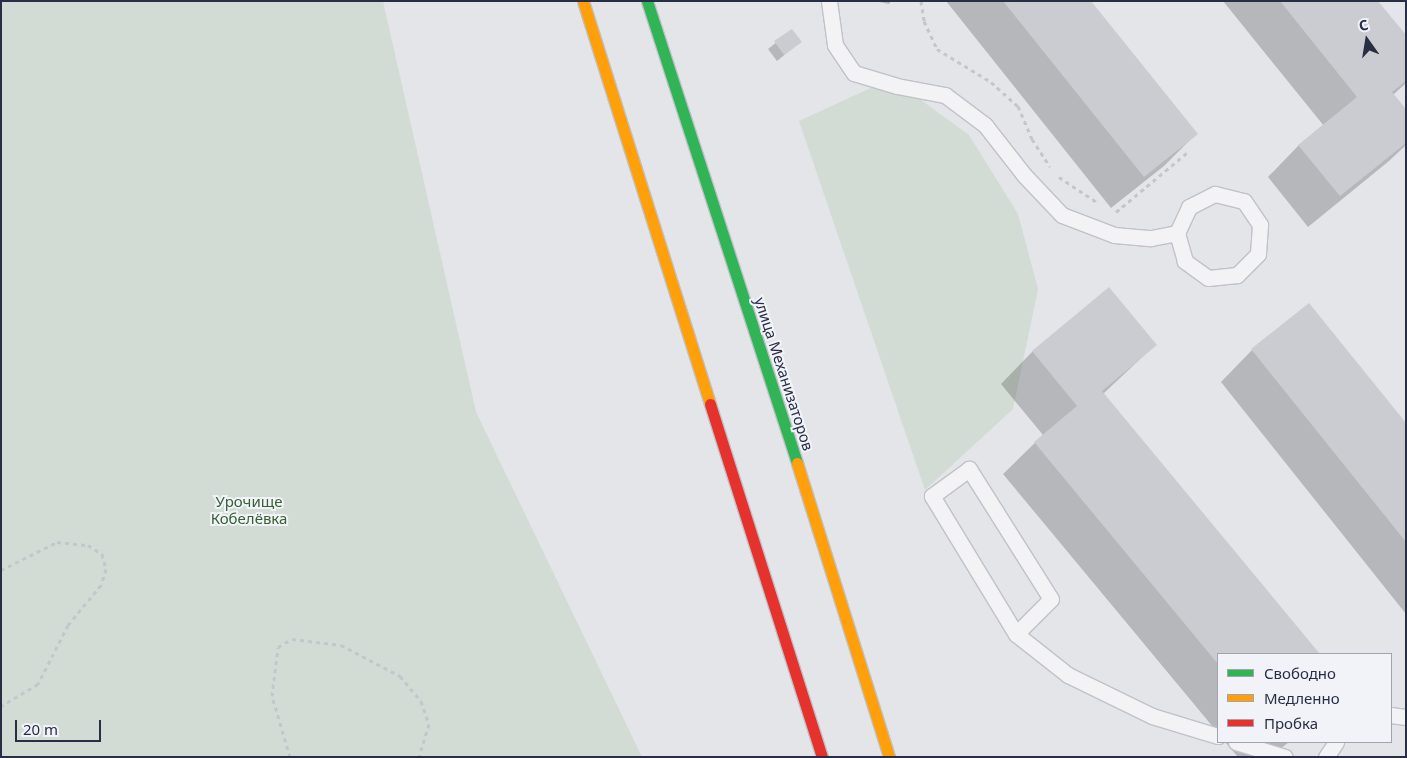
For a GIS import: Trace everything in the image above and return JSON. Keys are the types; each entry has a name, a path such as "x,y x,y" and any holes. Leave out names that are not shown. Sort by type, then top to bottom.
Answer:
{"main road":[{"path":"583,1 822,757"},
{"name":"улица Механизаторов","path":"647,1 750,315 890,757"}],"lane":[{"path":"829,1 835,45 854,73 897,86 945,95 986,125 1024,175 1062,215 1114,235 1151,238 1176,233"},
{"path":"1215,194 1244,201 1260,225 1258,254 1237,275 1208,278 1185,261 1176,233 1189,207 1215,194"},
{"path":"1016,634 1051,600 969,469 932,496 1016,634 1068,675 1152,716 1217,736"},
{"path":"1392,715 1406,717"},
{"path":"1239,743 1286,757"},
{"path":"1326,757 1335,743"}],"path":[{"path":"921,1 924,21 937,49 991,82 1018,106 1032,139 1053,173 1090,199 1116,212 1189,151"},
{"path":"1,570 57,542 88,544 102,554 106,569 101,585 68,625 38,684 1,706"},
{"path":"290,757 272,696 278,647 292,639 341,645 400,676 421,701 429,724 419,757"}],"green space":[{"name":"Урочище Кобелёвка","path":"1,1 383,1 476,412 642,757 1,757"},
{"path":"875,86 917,97 969,135 1018,214 1038,289 1013,409 925,490 799,121"}],"building":[{"path":"1003,1 1091,1 1198,134 1144,177"},
{"path":"1280,1 1378,1 1406,35 1406,81 1392,92 1406,109 1406,143 1340,196 1298,145 1357,97"},
{"path":"792,29 802,42 784,55 774,41"},
{"path":"1109,287 1157,345 1102,391 1319,653 1217,653 1217,663 1034,442 1077,406 1032,351"},
{"path":"1309,303 1406,423 1406,542 1251,349"}],"traffic: fast":[{"path":"647,1 797,463"}],"traffic: slow":[{"path":"583,1 710,404"},
{"path":"797,463 889,757"}],"traffic: jam":[{"path":"710,404 822,757"}]}
